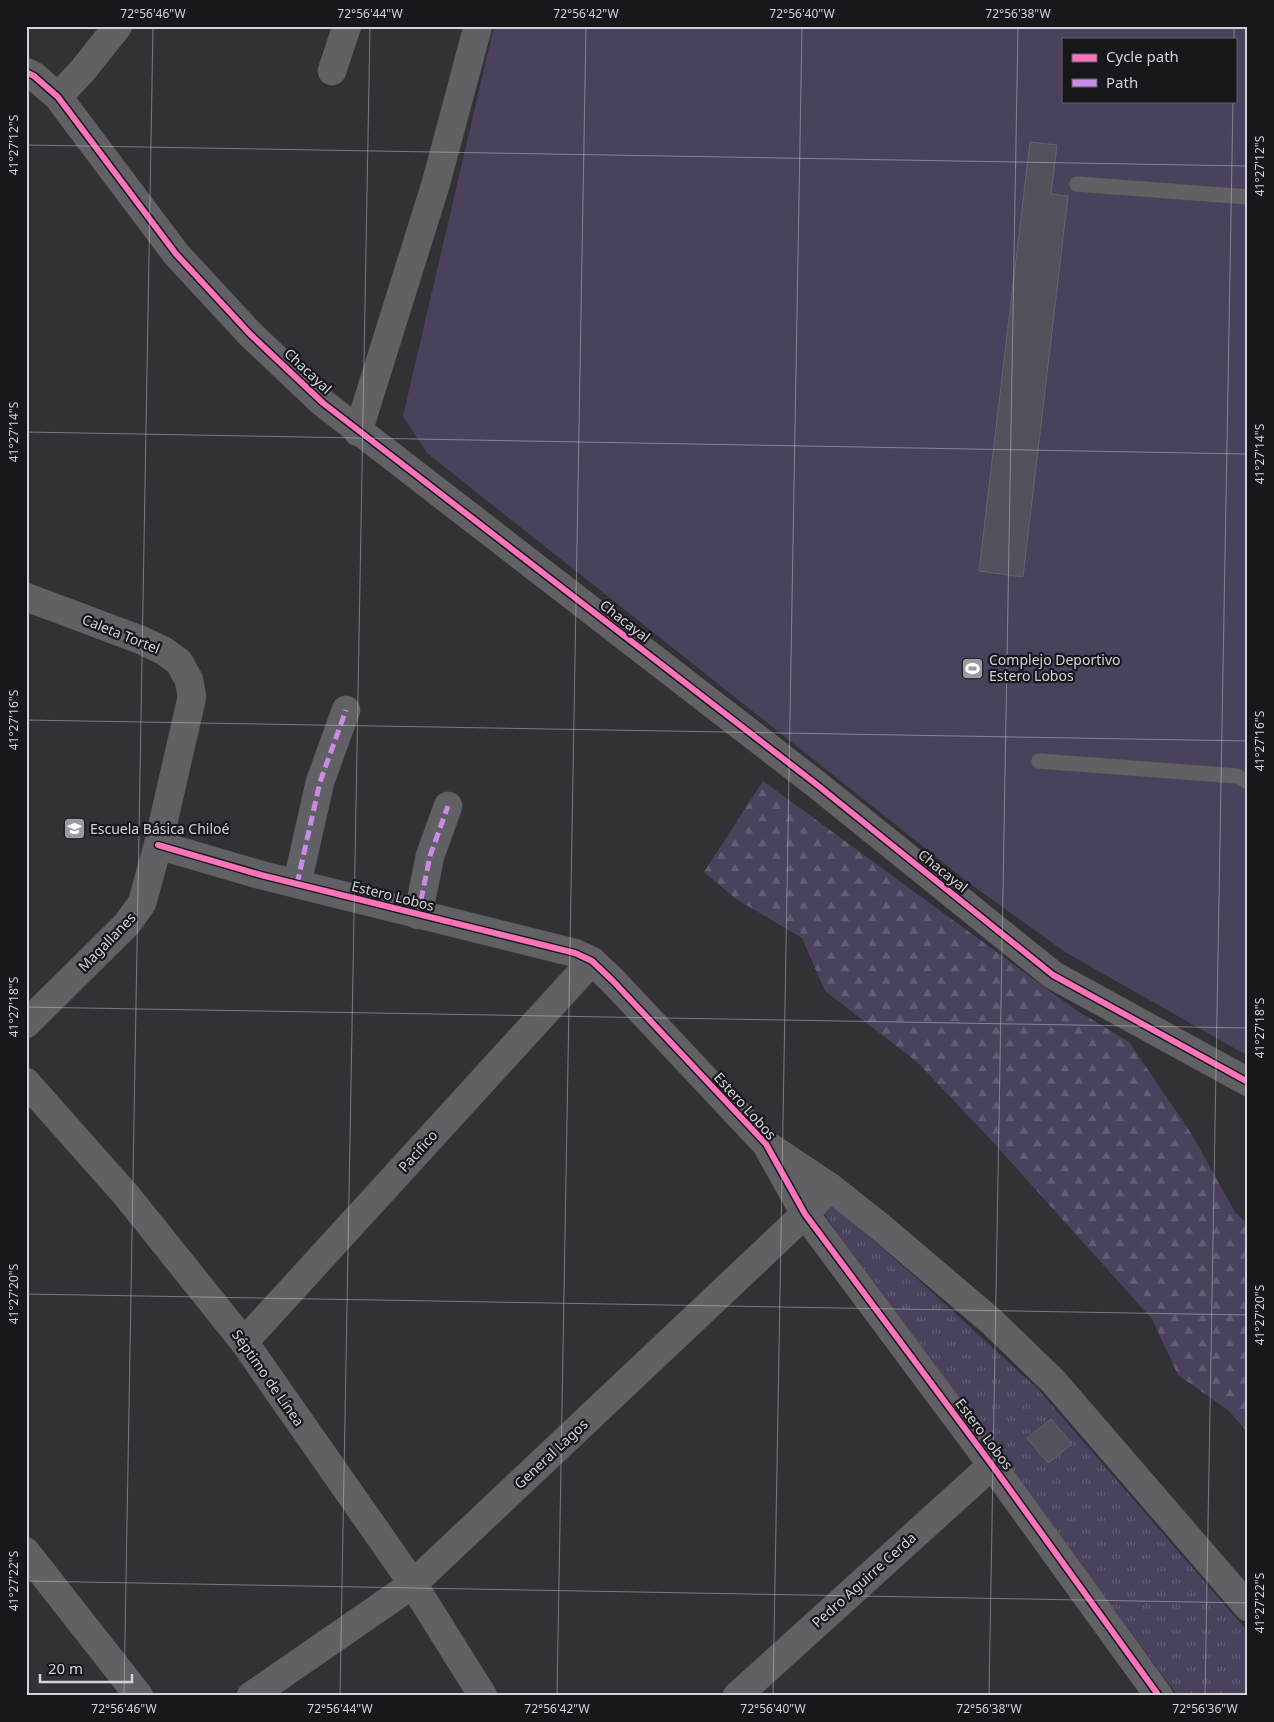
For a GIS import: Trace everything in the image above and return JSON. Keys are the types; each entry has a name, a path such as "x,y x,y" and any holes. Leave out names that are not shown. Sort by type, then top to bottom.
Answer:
{"street":[{"path":"58,97 83,70 118,26"},
{"path":"332,70 347,26"},
{"path":"358,432 436,184 478,26"},
{"name":"Chacayal","path":"26,72 34,76 58,97 176,254 250,334 323,403 358,432 816,784 1054,975 1248,1082"},
{"name":"Caleta Tortel","path":"26,597 141,640 164,651 179,662 189,680 192,697"},
{"name":"Magallanes","path":"26,1024 126,924 142,903 158,845 192,697"},
{"path":"297,884 320,782 346,710"},
{"path":"418,915 430,856 448,806"},
{"name":"Estero Lobos","path":"158,845 297,884 574,953 592,961 766,1144 830,1187 915,1256 991,1321 1053,1382 1248,1607"},
{"name":"Pacifico","path":"244,1342 592,961"},
{"name":"Séptimo de Línea","path":"26,1082 127,1196 244,1342 413,1584 483,1696"},
{"name":"Estero Lobos","path":"766,1144 805,1214 992,1465 1154,1694"},
{"name":"General Lagos","path":"251,1696 413,1584 805,1214 830,1187"},
{"name":"Pedro Aguirre Cerda","path":"737,1696 992,1465"},
{"path":"26,1552 139,1696"}],"lane":[{"path":"1077,184 1248,197"},
{"path":"1038,761 1237,776 1248,782"}],"green space":[{"name":"Complejo Deportivo Estero Lobos","path":"494,26 1248,26 1248,1056 1065,952 969,883 427,453 403,416"},
{"path":"763,781 1073,1008 1129,1042 1191,1133 1235,1212 1248,1224 1248,1433 1228,1410 1178,1375 1152,1319 991,1140 917,1062 825,991 802,938 736,899 704,872"},
{"path":"830,1203 912,1274 1037,1388 1248,1632 1248,1696 1178,1696 851,1254 822,1210"}],"building":[{"path":"1030,142 1057,145 1051,194 1068,196 1023,577 979,571"},
{"path":"1051,1419 1072,1444 1048,1463 1027,1438"}],"marked path":[{"path":"297,884 320,782 346,710"},
{"path":"418,915 430,856 448,806"}],"cycle path":[{"path":"26,72 34,76 58,97 176,254 250,334 323,403 816,784 1053,975 1248,1082"},
{"path":"158,845 261,875 575,953 592,961 766,1144 805,1214 992,1465 1159,1696"}],"place":[{"name":"Complejo Deportivo Estero Lobos","path":"973,668"},
{"name":"Escuela Básica Chiloé","path":"74,829"}]}
